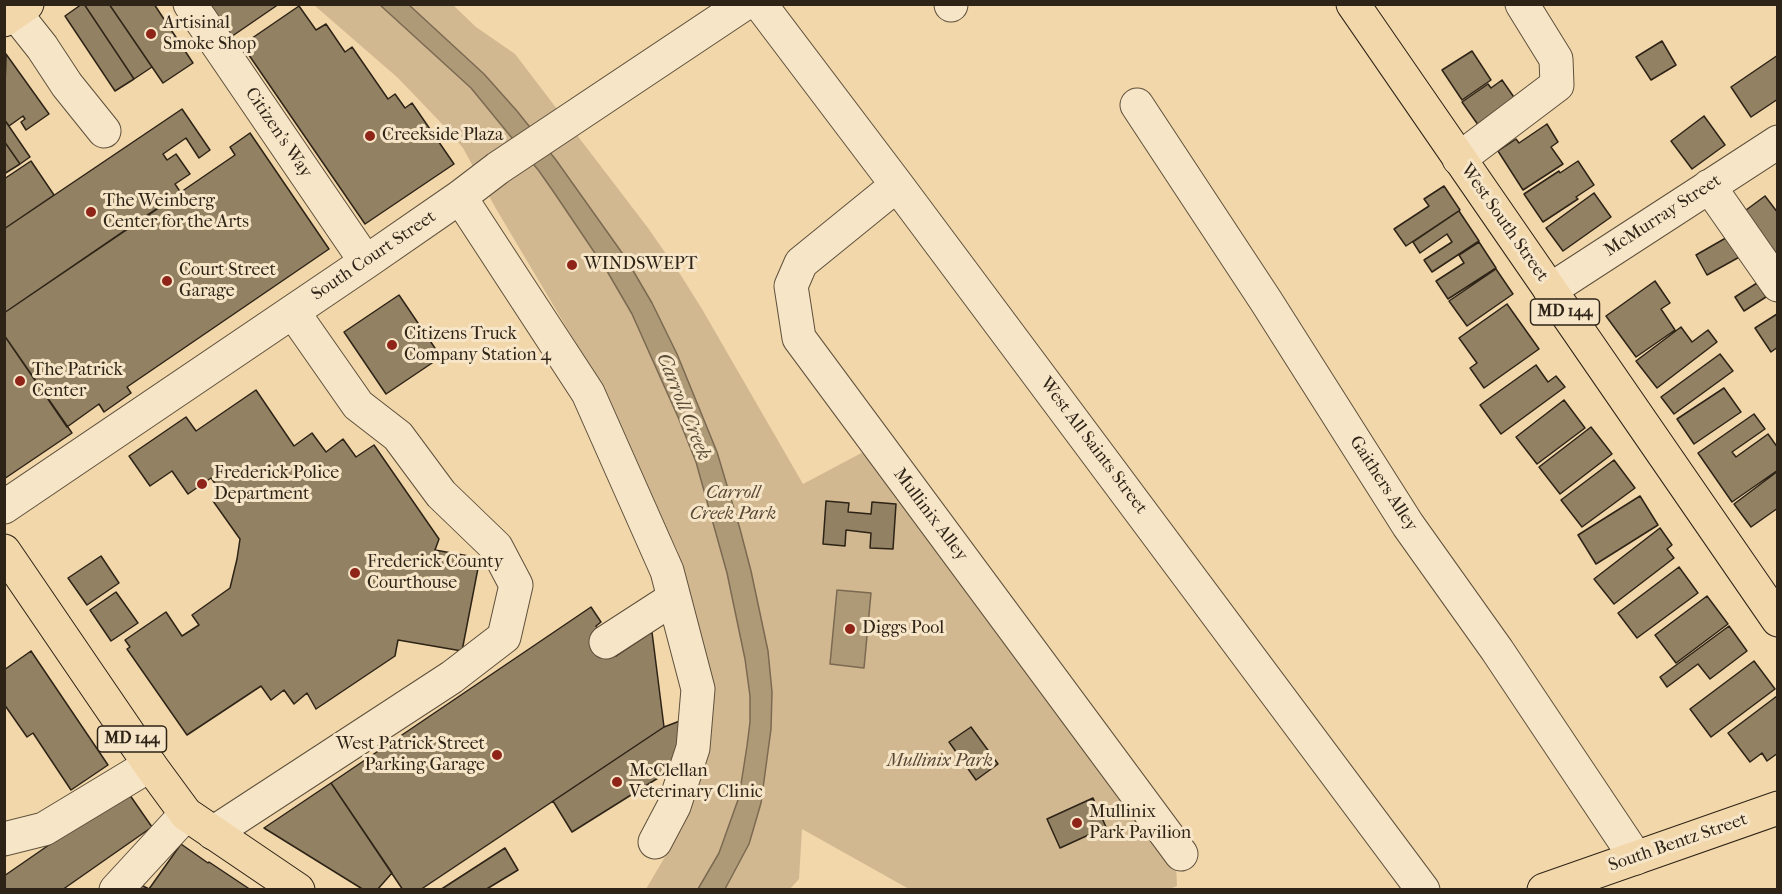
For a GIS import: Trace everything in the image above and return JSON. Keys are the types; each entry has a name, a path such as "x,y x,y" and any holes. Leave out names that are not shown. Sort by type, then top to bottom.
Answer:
{"main road":[{"name":"West South Street","path":"1353,4 1778,620"},
{"name":"MD 144","path":"4,551 186,814 297,889"},
{"name":"South Bentz Street","path":"1544,890 1778,808"}],"street":[{"name":"Citizen's Way","path":"190,4 280,157 366,261"},
{"name":"South Court Street","path":"4,507 293,312 460,197 498,168 744,4"},
{"name":"West All Saints Street","path":"760,4 1423,890"},
{"path":"1459,159 1557,85 1556,59 1522,4"},
{"path":"15,12 67,85 104,131"},
{"name":"Gaithers Alley","path":"1137,105 1266,301 1408,525 1497,650 1636,858"},
{"name":"McMurray Street","path":"1550,290 1778,142"},
{"name":"Mullinix Alley","path":"897,185 801,263 791,286 799,338 1181,854"},
{"path":"1709,186 1778,285"},
{"path":"460,197 588,393 667,571 698,689 698,698 693,748 674,806 655,842"},
{"path":"213,833 452,677 504,637 516,585 496,547 441,494 398,436 358,405 293,312"},
{"path":"606,642 674,598"},
{"path":"4,839 44,829 150,765"},
{"path":"116,890 186,814"}],"green space":[{"path":"314,5 453,5 476,27 515,54 648,228 680,274 803,484 867,450 1176,862 1177,886 1167,890 909,889 802,829 799,879 790,889 646,889 682,828 711,711 697,628 678,552 590,367 495,207 463,148 398,78"}],"water":[{"name":"Carroll Creek","path":"408,4 484,74 517,111 556,160 625,257 652,303 677,354 717,452 751,571 768,651 772,692 771,729 761,803 749,844 725,889 698,889 719,853 739,797 750,722 750,696 745,659 727,573 696,462 632,314 607,271 553,191 471,88 380,5"},
{"name":"Diggs Pool","path":"837,590 871,593 864,668 830,664"}],"building":[{"path":"82,4 134,79 115,91 65,16"},
{"path":"84,4 109,4 152,67 134,79"},
{"name":"Artisinal Smoke Shop","path":"109,4 154,4 193,63 163,83"},
{"path":"205,4 279,4 228,39"},
{"name":"Creekside Plaza","path":"299,6 316,30 326,24 345,52 352,47 388,99 395,94 405,108 412,103 454,164 365,224 242,45"},
{"path":"1662,41 1676,65 1651,80 1636,57"},
{"path":"1472,51 1491,80 1462,100 1442,70"},
{"path":"6,54 49,114 26,130 21,122 25,119 23,116 9,126 4,119"},
{"path":"1778,55 1778,99 1751,117 1731,87"},
{"path":"1502,80 1518,103 1481,129 1462,102 1488,84 1491,88"},
{"name":"The Weinberg Center for the Arts","path":"182,109 210,150 199,158 186,138 163,154 167,160 176,154 190,174 175,184 181,193 4,313 4,229"},
{"path":"1704,116 1725,145 1692,169 1671,141"},
{"path":"4,119 30,157 20,164 4,141"},
{"path":"1547,124 1558,142 1551,147 1563,164 1523,190 1498,151 1516,139 1519,143"},
{"name":"Court Street Garage","path":"250,133 329,249 127,387 131,393 104,412 99,404 67,427 4,335 4,313 235,155 230,147"},
{"path":"4,141 20,164 4,174"},
{"path":"31,161 54,195 4,229 4,179"},
{"path":"1578,161 1594,185 1576,197 1578,199 1543,222 1524,194"},
{"path":"1444,186 1460,210 1406,246 1394,229 1429,206 1424,199"},
{"path":"1594,193 1611,217 1563,251 1546,228"},
{"path":"1765,196 1778,213 1778,252 1769,258 1738,216"},
{"path":"1459,211 1479,241 1432,272 1424,260 1452,242 1447,234 1420,253 1413,242"},
{"path":"1731,235 1743,255 1707,275 1696,255"},
{"path":"1479,242 1496,268 1448,299 1436,281 1464,263 1459,255"},
{"path":"1496,269 1513,294 1467,326 1449,301"},
{"path":"1655,281 1670,303 1661,309 1675,330 1636,357 1606,316"},
{"path":"1757,283 1766,297 1744,311 1735,297"},
{"name":"Citizens Truck Company Station 4","path":"399,295 441,357 386,394 344,332"},
{"path":"1507,304 1539,349 1484,388 1470,368 1477,363 1459,338"},
{"path":"1777,314 1778,347 1771,352 1755,328"},
{"path":"1681,327 1692,342 1708,330 1717,342 1657,388 1636,361"},
{"name":"The Patrick Center","path":"4,335 72,433 4,479"},
{"path":"1720,354 1733,371 1674,414 1661,397"},
{"path":"1536,365 1548,382 1556,376 1565,387 1501,434 1480,405"},
{"path":"1724,388 1741,412 1694,444 1677,419"},
{"name":"Frederick County Courthouse","path":"256,390 294,446 312,433 326,452 343,439 356,457 374,445 439,539 435,550 480,558 462,651 398,640 395,656 316,709 307,693 294,704 284,690 271,700 261,686 187,735 127,649 130,647 125,640 166,612 182,636 199,625 192,615 230,588 240,539 213,501 222,493 211,478 188,494 172,471 150,486 129,456 186,417 196,431"},
{"path":"1564,400 1585,428 1537,464 1516,437"},
{"path":"1754,414 1765,429 1732,452 1736,457 1768,434 1778,448 1778,470 1732,502 1698,453"},
{"path":"1591,427 1612,454 1560,494 1539,467"},
{"path":"1614,460 1635,488 1582,527 1561,500"},
{"path":"1778,471 1778,508 1751,527 1734,504"},
{"path":"1640,496 1658,525 1596,564 1578,535"},
{"path":"826,501 849,503 848,512 871,514 872,502 896,504 893,549 870,548 871,533 846,530 845,546 823,544"},
{"path":"1660,528 1672,545 1667,549 1674,558 1614,604 1594,579"},
{"path":"101,556 119,583 87,605 68,578"},
{"path":"1679,567 1698,593 1637,638 1618,613"},
{"path":"116,592 138,623 111,641 90,610"},
{"path":"1707,596 1728,624 1676,663 1655,635"},
{"name":"West Patrick Street Parking Garage","path":"591,607 601,622 596,626 616,656 652,632 664,727 420,890 403,890 331,783"},
{"path":"1729,626 1747,651 1710,679 1698,664 1667,687 1660,677"},
{"path":"31,651 108,765 71,790 33,733 27,737 4,704 4,670"},
{"path":"1754,661 1775,689 1711,737 1690,709"},
{"path":"1777,696 1778,753 1767,761 1762,753 1750,762 1728,733"},
{"name":"McClellan Veterinary Clinic","path":"685,719 682,763 572,832 553,801 664,727"},
{"path":"971,727 998,764 976,780 949,742"},
{"path":"331,783 392,873 377,890 364,890 264,828"},
{"path":"127,791 152,827 62,890 4,890 4,876"},
{"name":"Mullinix Park Pavilion","path":"1093,798 1106,827 1060,848 1047,819"},
{"path":"181,844 251,890 139,890 141,885 149,889"},
{"path":"505,848 518,870 485,890 440,890"}],"place":[{"name":"Artisinal Smoke Shop","path":"151,34"},
{"name":"Creekside Plaza","path":"370,136"},
{"name":"The Weinberg Center for the Arts","path":"91,212"},
{"name":"WINDSWEPT","path":"572,265"},
{"name":"Court Street Garage","path":"167,281"},
{"name":"Citizens Truck Company Station 4","path":"392,345"},
{"name":"The Patrick Center","path":"20,381"},
{"name":"Frederick Police Department","path":"202,484"},
{"name":"Frederick County Courthouse","path":"355,573"},
{"name":"Diggs Pool","path":"850,629"},
{"name":"West Patrick Street Parking Garage","path":"497,755"},
{"name":"McClellan Veterinary Clinic","path":"617,782"},
{"name":"Mullinix Park Pavilion","path":"1077,823"}],"park label":[{"name":"Carroll Creek Park","path":"733,504"},
{"name":"Mullinix Park","path":"940,762"}]}
